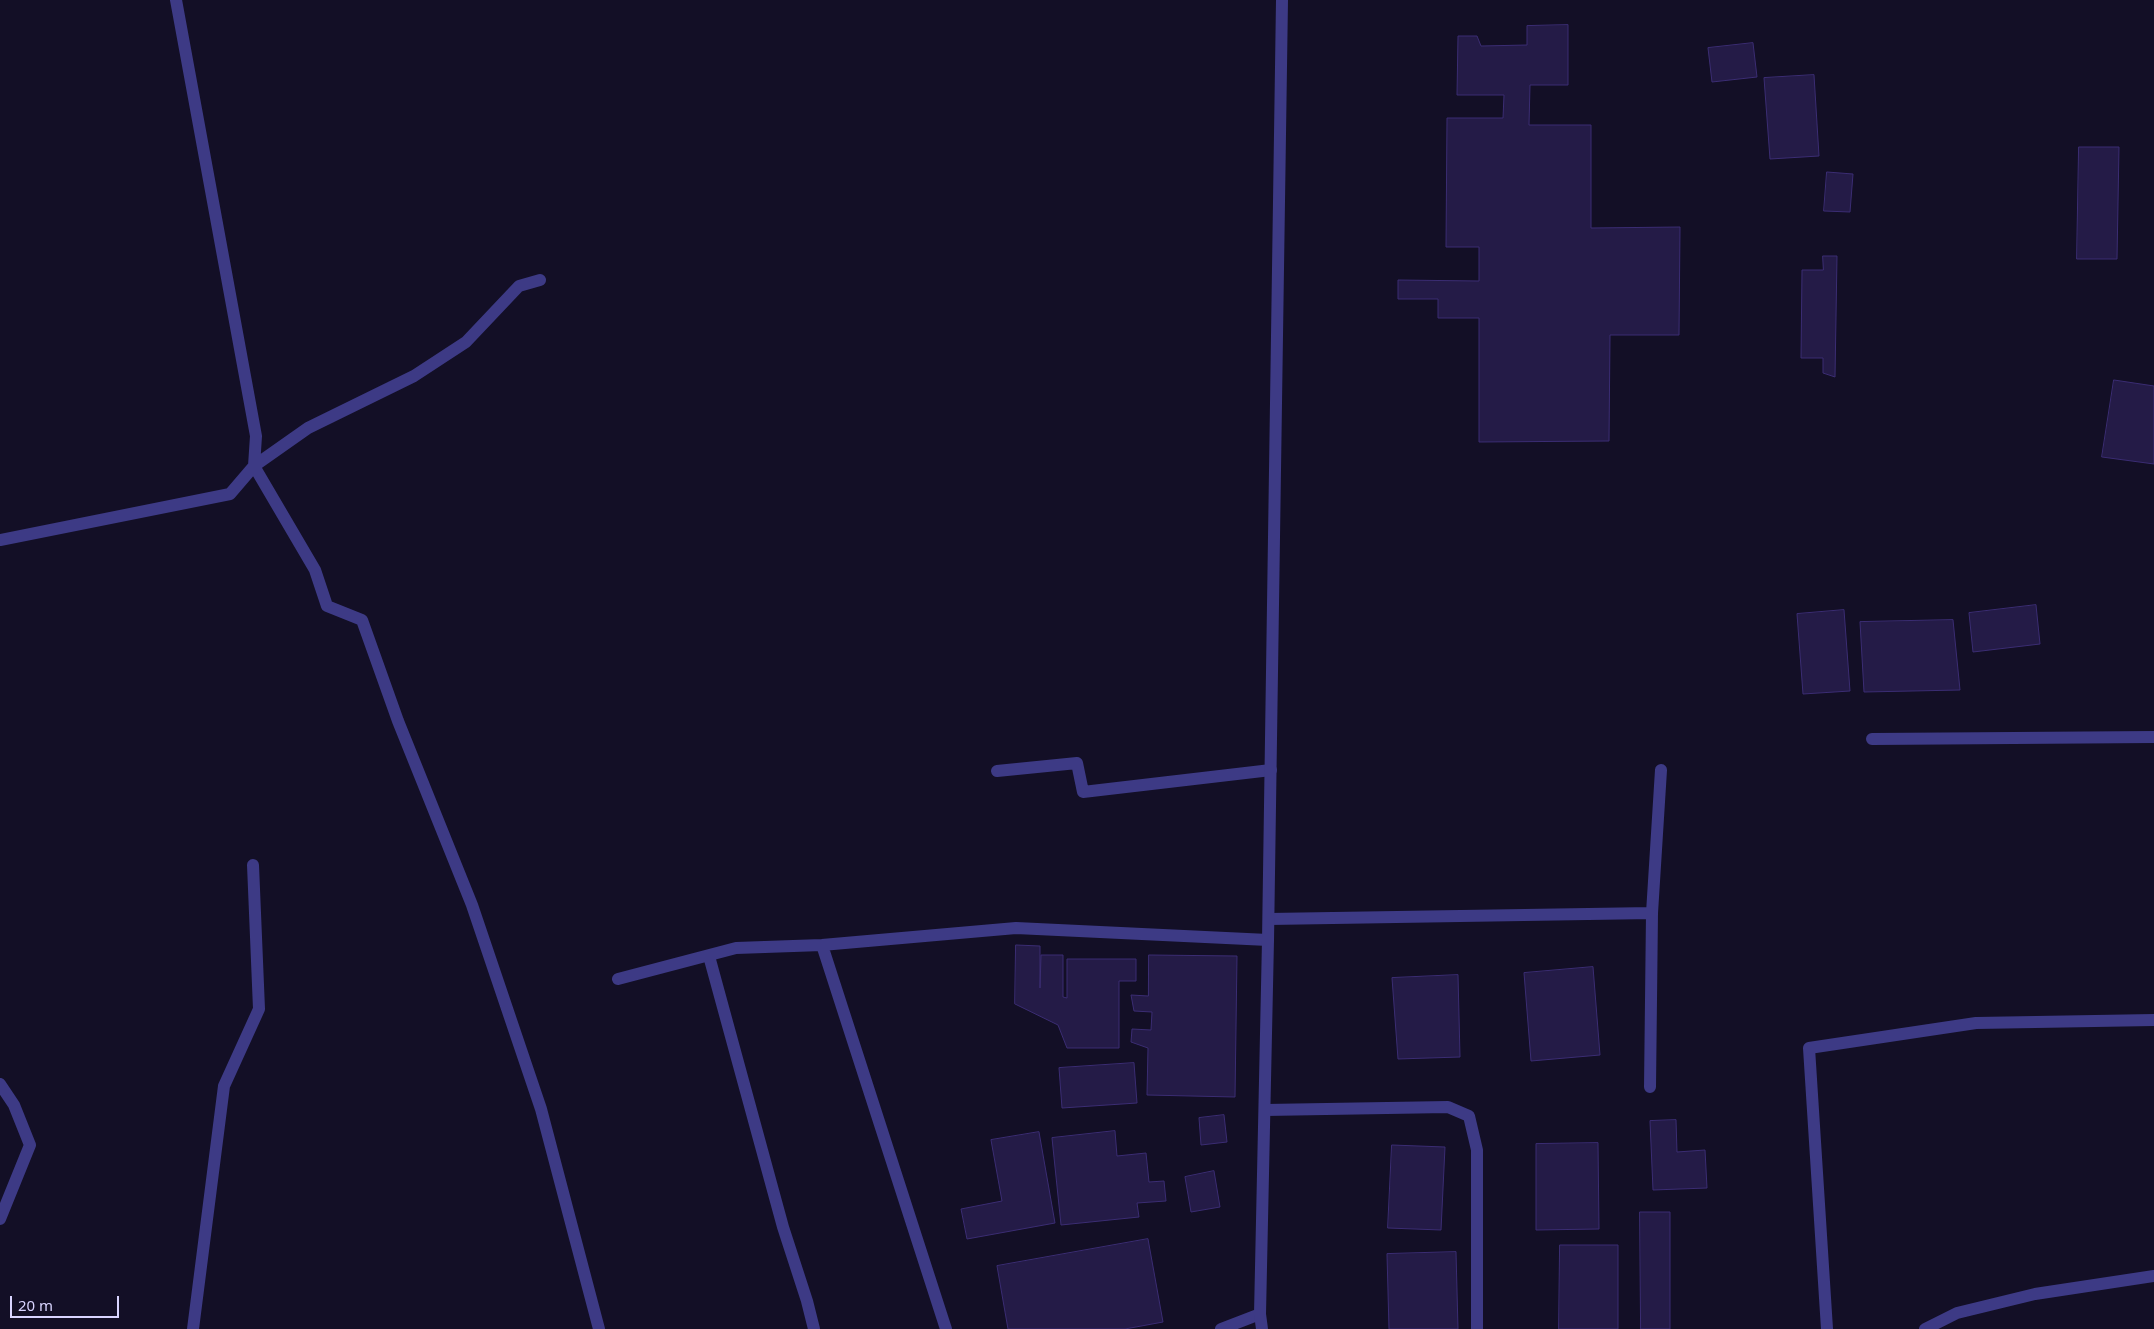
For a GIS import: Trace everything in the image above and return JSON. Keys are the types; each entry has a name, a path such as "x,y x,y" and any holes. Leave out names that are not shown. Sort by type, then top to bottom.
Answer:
{"street":[{"path":"176,0 256,436 254,466 315,570 327,606 362,620 398,721 479,923 541,1109 599,1329"},
{"path":"1262,1329 1260,1314 1269,919 1282,0"},
{"path":"0,540 230,494 254,466 308,428 414,376 466,342 519,286 540,280"},
{"path":"1872,739 2154,737"},
{"path":"997,770 1077,764 1083,792 1271,770"},
{"path":"1650,1086 1652,913 1661,770"},
{"path":"193,1329 224,1086 259,1009 254,865"},
{"path":"1269,919 1652,913"},
{"path":"618,980 736,948 822,945 1016,928 1268,940"},
{"path":"822,945 946,1329"},
{"path":"709,956 783,1226 814,1329"},
{"path":"1827,1329 1809,1048 1976,1022 2154,1020"},
{"path":"0,1084 14,1105 30,1144 0,1219"},
{"path":"1265,1110 1448,1107 1469,1116 1477,1150 1477,1329"},
{"path":"1925,1329 1957,1313 2035,1294 2154,1276"},
{"path":"1221,1329 1260,1314"}],"building":[{"path":"1568,25 1568,85 1530,85 1529,125 1591,125 1591,228 1680,227 1679,335 1610,335 1609,441 1479,442 1479,318 1438,318 1438,299 1398,299 1398,280 1479,281 1479,247 1446,247 1447,118 1503,118 1504,95 1457,95 1458,36 1477,36 1481,46 1527,45 1527,26"},
{"path":"1753,43 1757,77 1712,82 1708,48"},
{"path":"1814,75 1819,156 1770,159 1764,78"},
{"path":"2079,147 2119,147 2117,259 2077,259"},
{"path":"1827,172 1853,174 1850,212 1824,211"},
{"path":"1823,256 1837,256 1835,377 1823,373 1823,358 1801,358 1802,270 1823,270"},
{"path":"2114,380 2154,386 2154,464 2102,457"},
{"path":"2036,605 2040,644 1973,652 1969,613"},
{"path":"1844,610 1850,691 1803,694 1797,614"},
{"path":"1953,620 1960,690 1864,692 1860,622"},
{"path":"1016,945 1040,946 1040,988 1041,955 1063,955 1063,997 1067,998 1067,959 1136,959 1136,981 1119,981 1119,1048 1067,1048 1058,1025 1015,1004"},
{"path":"1149,955 1237,956 1235,1097 1147,1095 1148,1048 1131,1042 1132,1029 1151,1030 1152,1012 1134,1011 1131,995 1148,996"},
{"path":"1593,967 1600,1055 1531,1061 1524,973"},
{"path":"1458,975 1460,1057 1398,1059 1392,978"},
{"path":"1134,1063 1137,1103 1062,1108 1059,1068"},
{"path":"1224,1115 1227,1142 1201,1145 1199,1118"},
{"path":"1676,1120 1677,1152 1705,1150 1707,1188 1653,1190 1650,1121"},
{"path":"1115,1131 1117,1156 1146,1153 1149,1182 1164,1181 1166,1201 1137,1203 1139,1217 1061,1225 1052,1138"},
{"path":"1039,1132 1055,1223 967,1239 961,1209 1002,1201 991,1140"},
{"path":"1598,1143 1599,1229 1536,1230 1536,1144"},
{"path":"1392,1145 1445,1147 1441,1230 1388,1228"},
{"path":"1214,1171 1220,1207 1191,1212 1185,1177"},
{"path":"1640,1212 1670,1212 1670,1329 1641,1329"},
{"path":"1148,1239 1163,1322 1125,1329 1008,1329 997,1266"},
{"path":"1560,1245 1618,1245 1618,1329 1559,1329"},
{"path":"1456,1252 1458,1329 1389,1329 1387,1254"}]}
